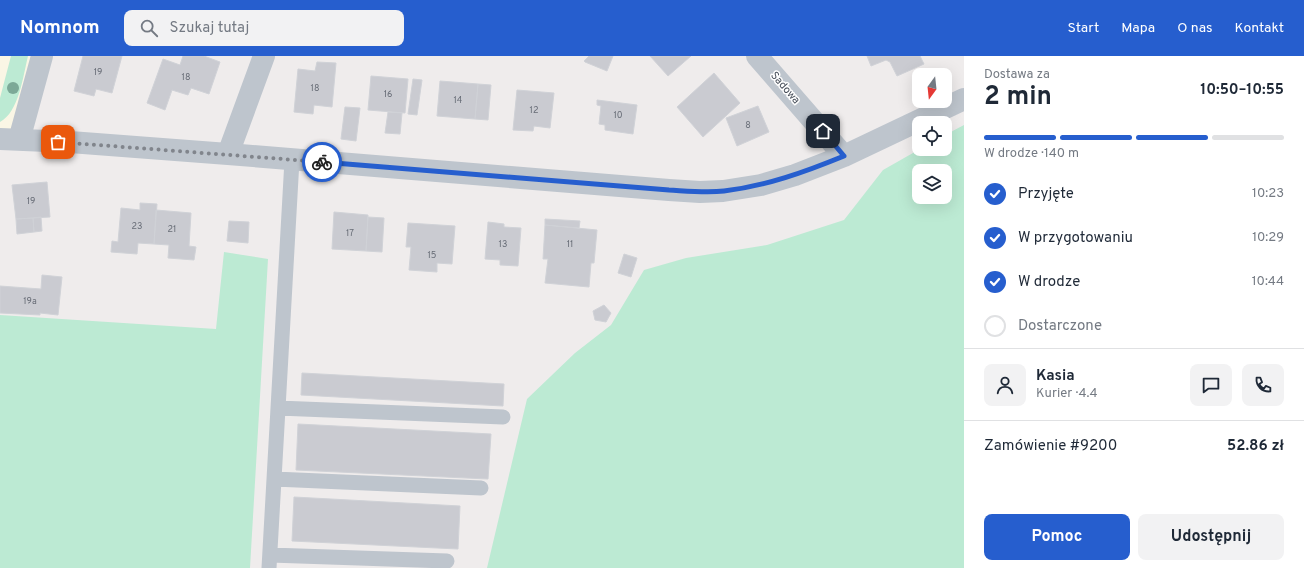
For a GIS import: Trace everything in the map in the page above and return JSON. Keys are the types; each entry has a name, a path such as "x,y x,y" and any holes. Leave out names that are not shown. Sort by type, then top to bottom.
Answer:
{"street":[{"path":"42,56 10,140 70,142 607,186 700,192 723,191 761,185 817,167 844,156 964,99"},
{"path":"228,154 264,56"},
{"name":"Sadowa","path":"757,56 844,156"}],"lane":[{"path":"292,160 269,562 448,560"},
{"path":"278,408 503,417"},
{"path":"274,479 481,488"}],"shaded area":[{"path":"0,56 37,56 18,131 0,131"}],"green space":[{"path":"11,56 28,56 16,102 12,110 0,122 0,98"},
{"path":"964,125 964,568 487,568 527,399 575,353 611,325 644,270 686,258 767,245 844,220 883,170 912,154 912,156 952,156 952,131"},
{"path":"224,252 268,259 250,568 0,568 0,315 216,329"}],"building":[{"path":"83,56 122,56 112,93 96,89 94,96 74,91"},
{"path":"183,56 204,56 220,62 209,94 191,88 188,95 172,90 165,110 147,103 163,59 180,65"},
{"path":"589,56 613,56 607,71 585,62 584,61"},
{"path":"650,56 691,56 668,76"},
{"path":"867,56 920,56 924,64 912,68 897,76 890,62 886,60 871,66"},
{"path":"317,62 336,63 332,107 314,105 313,114 294,112 298,69 315,71"},
{"path":"714,73 740,103 703,137 677,107"},
{"path":"371,76 408,79 405,113 368,110"},
{"path":"413,79 422,80 417,115 408,114"},
{"path":"440,81 478,84 475,119 437,116"},
{"path":"478,84 491,85 488,120 475,119"},
{"path":"517,90 554,93 550,128 534,126 533,131 513,130"},
{"path":"597,100 637,105 633,134 605,130 605,125 599,124 601,106 597,105"},
{"path":"758,106 769,132 737,146 726,118"},
{"path":"345,107 360,108 356,141 341,139"},
{"path":"388,112 402,113 400,134 385,133"},
{"path":"47,182 50,217 16,219 12,185"},
{"path":"140,203 157,204 154,244 138,243 137,254 111,252 112,241 118,242 121,208 140,210"},
{"path":"156,210 191,213 189,246 196,247 194,260 168,258 169,245 154,244"},
{"path":"334,212 368,215 366,251 332,249"},
{"path":"41,217 42,231 34,232 33,218"},
{"path":"368,217 384,218 382,252 366,251"},
{"path":"33,218 34,232 17,234 16,219"},
{"path":"545,219 580,221 579,228 545,225"},
{"path":"229,221 249,222 248,243 227,241"},
{"path":"488,222 504,224 504,227 521,228 518,266 500,265 500,260 485,259"},
{"path":"408,223 455,226 452,264 437,263 437,272 409,270 411,247 406,247"},
{"path":"545,225 597,230 594,263 591,263 589,287 545,283 548,259 543,259"},
{"path":"624,254 637,258 631,277 618,273"},
{"path":"42,275 62,277 58,315 40,313 40,315 0,313 0,286 41,289"},
{"path":"604,305 611,313 606,322 595,320 593,311"},
{"path":"302,373 504,384 503,406 301,395"},
{"path":"298,424 491,434 488,479 296,470"},
{"path":"294,497 460,506 458,549 292,541"}],"way so far":[{"path":"58,142 322,162"}],"route":[{"path":"322,162 607,186 700,192 723,191 761,185 795,175 844,156 823,131"}]}
